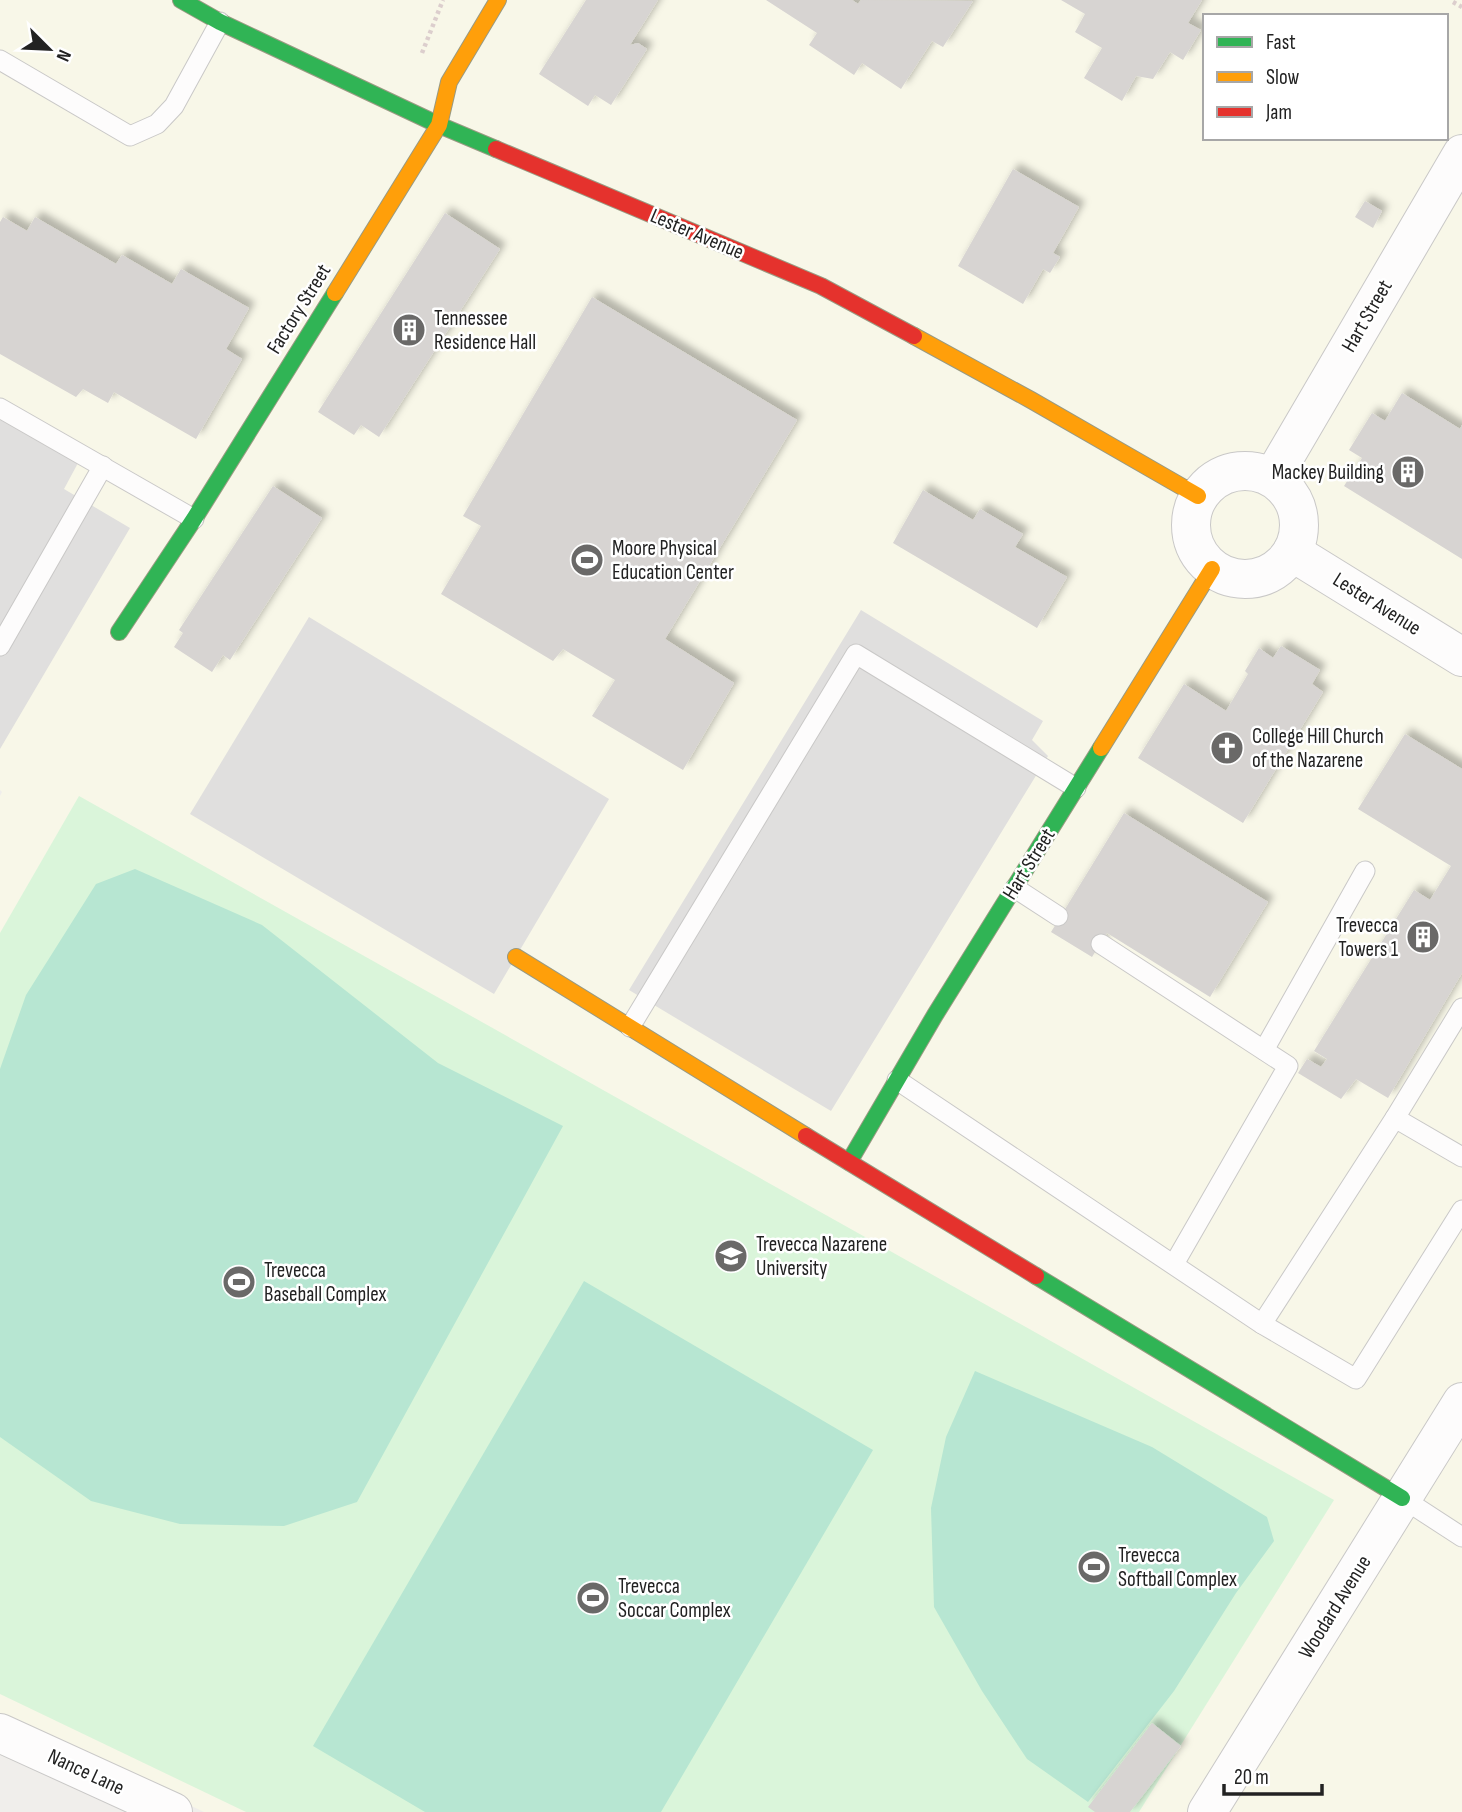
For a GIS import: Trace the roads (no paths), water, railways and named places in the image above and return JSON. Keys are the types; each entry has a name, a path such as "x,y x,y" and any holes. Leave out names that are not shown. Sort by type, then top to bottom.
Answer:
{"street":[{"name":"Lester Avenue","path":"181,0 220,22 439,125 821,286 1031,400 1198,496"},
{"name":"Factory Street","path":"119,632 194,519 439,125 450,82 498,0"},
{"name":"Hart Street","path":"1273,477 1462,154"},
{"path":"1240,470 1258,471 1273,477 1286,488 1295,503 1299,523 1292,552 1281,566 1266,575 1249,579 1231,578 1212,569 1202,559 1194,544 1192,512 1198,496 1209,483 1224,474 1240,470"},
{"name":"Lester Avenue","path":"1292,552 1462,657"},
{"name":"Hart Street","path":"849,1162 1212,569"},
{"path":"516,957 1402,1498"},
{"name":"Woodard Avenue","path":"1207,1812 1462,1402"},
{"name":"Nance Lane","path":"0,1733 173,1812"}],"lane":[{"path":"0,60 130,136 157,124 174,106 220,22"},
{"path":"0,408 194,519"},
{"path":"0,646 103,467"},
{"path":"630,1027 856,654 1076,788"},
{"path":"1264,1050 1365,872"},
{"path":"1015,888 1058,916"},
{"path":"1101,944 1288,1066 1174,1264"},
{"path":"1262,1324 1395,1118 1462,1008"},
{"path":"897,1080 1262,1324 1356,1379 1462,1210"},
{"path":"1395,1118 1462,1157"},
{"path":"1402,1498 1462,1537"}],"place":[{"name":"Tennessee Residence Hall","path":"409,330"},
{"name":"Mackey Building","path":"1408,472"},
{"name":"Moore Physical Education Center","path":"587,560"},
{"name":"College Hill Church of the Nazarene","path":"1227,748"},
{"name":"Trevecca Towers 1","path":"1423,937"},
{"name":"Trevecca Nazarene University","path":"731,1256"},
{"name":"Trevecca Baseball Complex","path":"239,1282"},
{"name":"Trevecca Softball Complex","path":"1094,1567"},
{"name":"Trevecca Soccar Complex","path":"593,1598"}]}
